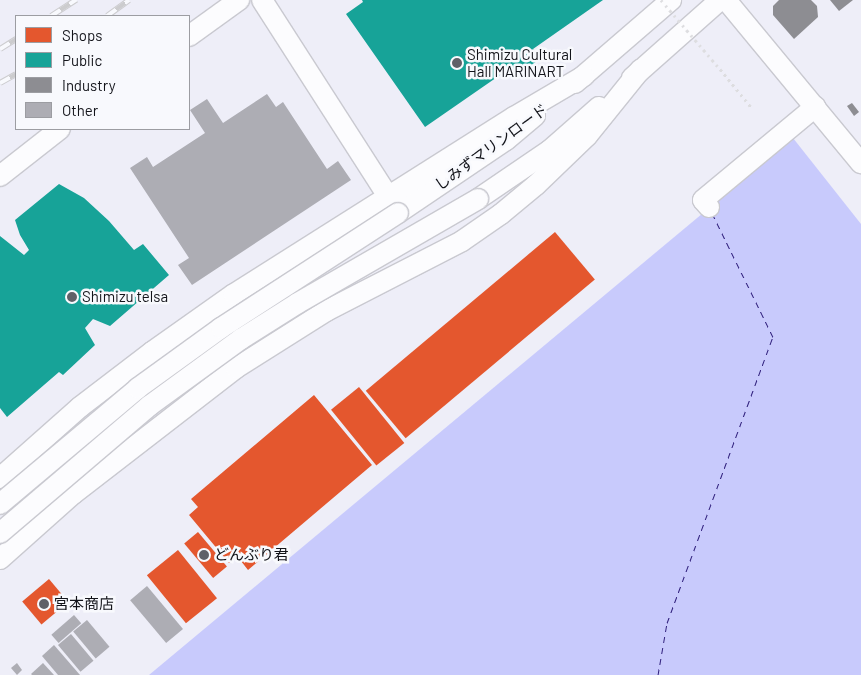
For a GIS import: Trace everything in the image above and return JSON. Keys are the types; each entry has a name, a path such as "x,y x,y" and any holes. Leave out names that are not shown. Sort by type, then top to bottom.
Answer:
{"street":[{"path":"190,35 239,0"},
{"path":"262,0 388,196"},
{"name":"しみずマリンロード","path":"0,504 138,388 228,323 398,213 506,140 584,76 671,0"},
{"path":"0,533 149,406 241,339 306,298 478,199 550,150 720,0"},
{"path":"726,0 861,163"},
{"path":"0,559 125,453 236,368 326,311 462,241 501,214 587,136 641,69"},
{"path":"39,524 0,478 80,406 234,294 388,196 584,76"},
{"path":"710,207 703,200 815,107"},
{"path":"0,176 59,130"}],"path":[{"path":"661,0 751,107"}],"water":[{"path":"793,138 861,224 861,675 149,675"}],"building: Shops":[{"path":"555,232 595,279 406,438 366,391"},
{"path":"359,387 404,443 376,466 331,410"},
{"path":"314,395 372,465 248,570 237,556 229,563 189,515 198,507 191,499"},
{"path":"198,532 227,566 213,578 184,544"},
{"path":"178,550 217,598 186,623 147,575"},
{"path":"49,579 68,602 41,624 22,601"}],"building: Public":[{"name":"Shimizu Cultural Hall MARINART","path":"362,0 603,0 533,49 540,59 512,78 504,67 501,70 503,73 425,127 346,14 363,2"},
{"name":"Shimizu telsa","path":"59,184 84,198 109,221 134,250 143,244 169,275 110,326 93,319 85,328 95,345 63,375 59,372 7,417 0,408 0,236 24,255 29,250 20,235 15,220"}],"building: Industry":[{"path":"779,0 811,0 817,6 818,17 794,39 773,15 773,6"},
{"path":"830,0 853,0 839,11"},
{"path":"852,103 859,112 854,116 847,106"}],"building: Other":[{"path":"267,94 276,107 283,102 327,169 338,161 351,180 192,285 178,265 189,258 130,168 147,157 153,167 205,133 190,110 207,99 223,123"},
{"path":"147,586 183,629 166,643 130,600"},
{"path":"74,615 81,623 59,643 51,635"},
{"path":"87,620 109,647 96,658 73,632"},
{"path":"71,634 93,661 80,672 58,645"},
{"path":"54,645 80,675 58,675 42,656"},
{"path":"17,663 22,670 17,675 11,668"},
{"path":"43,663 54,675 31,674"}],"ferry route":[{"path":"658,675 667,623 773,337 713,215"}],"railway":[{"path":"53,15 76,0"},
{"path":"108,15 129,0"},
{"path":"0,49 15,40"},
{"path":"0,83 15,75"}],"place":[{"name":"Shimizu Cultural Hall MARINART","path":"457,63"},
{"name":"Shimizu telsa","path":"72,297"},
{"name":"どんぶり君","path":"204,555"},
{"name":"宮本商店","path":"44,604"}]}
